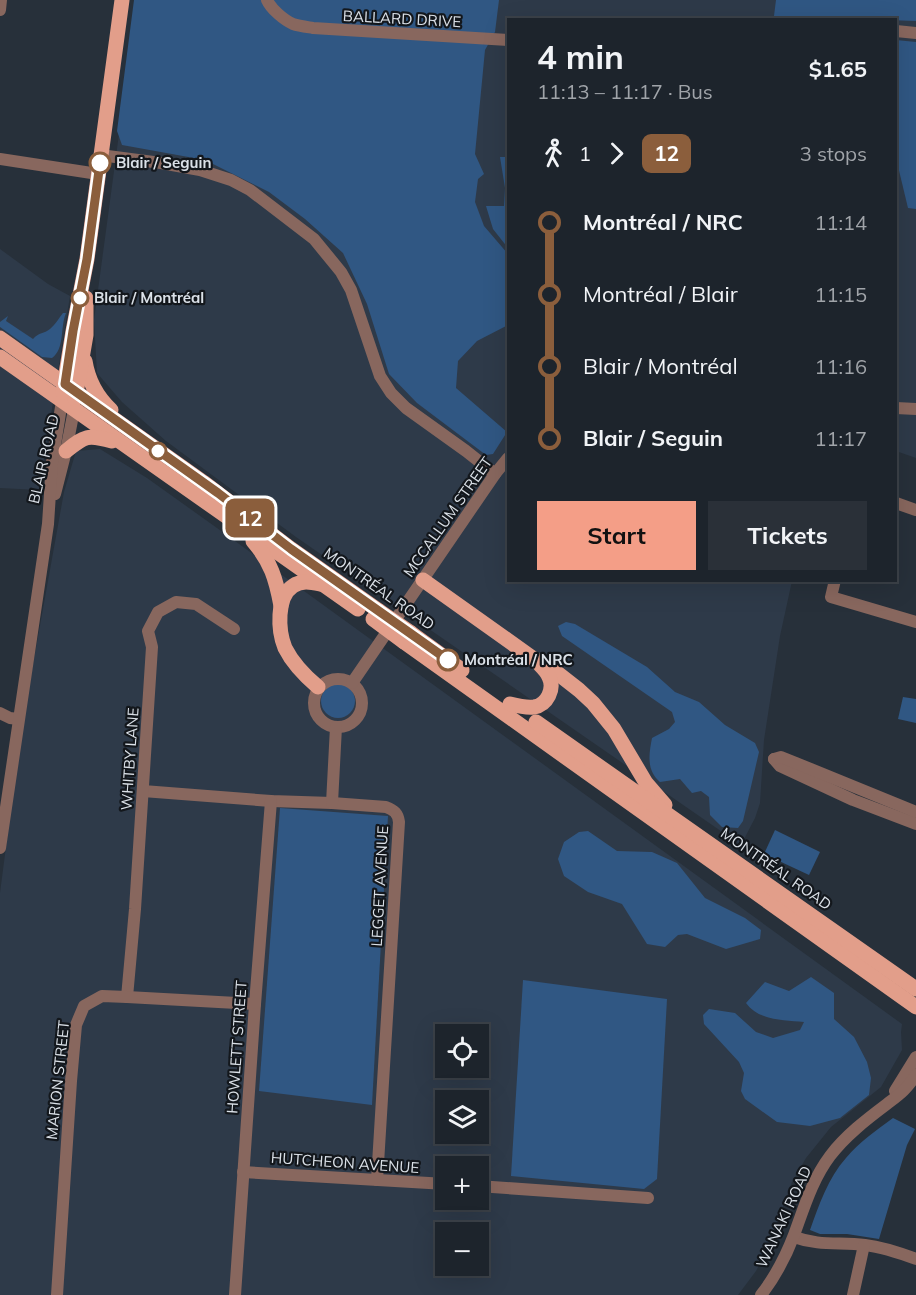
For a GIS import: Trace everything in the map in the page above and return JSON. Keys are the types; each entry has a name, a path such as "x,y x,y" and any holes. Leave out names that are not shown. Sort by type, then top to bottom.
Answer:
{"main road":[{"name":"BLAIR ROAD","path":"71,388 73,331 87,259 122,0"},
{"name":"BLAIR ROAD","path":"68,405 86,335 87,259"},
{"name":"MONTRÉAL ROAD","path":"0,338 218,493 407,638 916,1007"},
{"path":"84,344 87,369 94,389 104,404 139,437"},
{"name":"MONTRÉAL ROAD","path":"0,357 323,584 376,615"},
{"path":"66,451 83,438 88,437 123,445"},
{"path":"237,524 267,559 275,578 281,606 280,628 285,648 296,667 318,687"},
{"path":"423,580 534,659 565,678 593,703 614,729 650,789 681,823"},
{"path":"281,606 287,592 296,584 304,582 323,584"},
{"name":"MONTRÉAL ROAD","path":"407,638 510,704 916,989"},
{"path":"510,704 532,707 542,704 548,696 551,688 550,679 546,671 534,659"}],"street":[{"path":"0,10 1,0"},
{"name":"BALLARD DRIVE","path":"267,0 280,15 294,24 314,28 507,40"},
{"path":"897,31 916,33"},
{"path":"100,155 200,170 231,180 250,190 314,239 341,272 351,290 380,376 391,393 406,408 458,444 495,474"},
{"path":"0,159 98,174"},
{"name":"BLAIR ROAD","path":"48,524 66,451 68,405"},
{"name":"BLAIR ROAD","path":"0,848 48,524 52,463 68,405"},
{"path":"897,408 916,409"},
{"name":"MCCALLUM STREET","path":"352,683 507,459"},
{"path":"897,504 916,510"},
{"path":"835,582 831,597 916,622"},
{"name":"WHITBY LANE","path":"127,997 152,647 148,631 158,612 176,602 196,604 234,628"},
{"path":"332,679 344,679 352,683 360,694 362,704 360,712 351,723 343,726 336,727 324,723 316,714 313,701 318,687 332,679"},
{"path":"0,713 10,718 18,718"},
{"path":"332,803 336,727"},
{"path":"916,812 796,763 781,758 774,759 780,766 814,782 916,825"},
{"name":"LEGGET AVENUE","path":"143,791 386,807 398,814 377,1180"},
{"name":"HOWLETT STREET","path":"235,1295 271,801"},
{"name":"MARION STREET","path":"57,1295 76,1025 84,1006 102,996 255,1004"},
{"name":"WANAKI ROAD","path":"888,1103 916,1057"},
{"name":"WANAKI ROAD","path":"761,1295 776,1273 794,1237 810,1192 822,1167 847,1137 904,1091 916,1075"},
{"name":"HUTCHEON AVENUE","path":"243,1172 435,1183"},
{"path":"489,1187 648,1198"},
{"path":"794,1237 815,1243 874,1246 916,1259"},
{"path":"853,1295 864,1245"}],"shaded area":[{"path":"134,0 499,0 495,32 485,50 475,154 484,174 478,179 475,202 484,226 507,253 507,326 477,341 458,361 456,388 507,432 493,454 486,455 417,403 389,374 367,304 343,253 305,219 269,192 205,160 122,145 117,131"},
{"path":"137,0 916,0 916,458 897,451 897,18 507,18 507,582 792,582 780,636 764,740 760,803 741,845 296,537 166,441 122,402 97,373 94,320"},
{"path":"776,0 916,0 916,21 897,20 897,18 774,16"},
{"path":"897,40 916,42 916,209 908,208 897,162"},
{"path":"500,157 507,157 507,247 493,229 486,206 504,206 505,188"},
{"path":"0,249 48,284 70,296 39,490 0,488"},
{"path":"63,313 66,313 61,343 52,358 42,357 0,327 0,322 8,316 6,321 33,339 50,329"},
{"path":"100,449 147,478 902,1024 902,1050 881,1087 831,1127 806,1158 792,1182 768,1248 756,1271 738,1295 0,1295 0,893 21,731 64,492 76,451"},
{"path":"566,622 575,624 647,667 675,692 699,702 725,725 755,743 759,752 743,821 738,828 722,827 710,815 709,797 701,791 692,793 680,779 660,782 652,772 650,762 652,738 669,729 675,722 672,712 562,636 558,626"},
{"path":"338,684 350,689 355,701 350,713 338,718 326,713 321,701 326,689"},
{"path":"903,697 916,699 916,723 898,719"},
{"path":"280,808 388,816 372,1105 259,1091"},
{"path":"775,830 820,852 809,875 764,854"},
{"path":"588,831 617,851 652,852 677,863 705,898 745,918 761,930 760,939 726,949 687,934 678,935 665,947 647,944 622,904 588,892 564,876 558,859 564,842 579,832"},
{"path":"811,977 834,993 834,1019 854,1037 867,1062 871,1078 869,1095 840,1118 810,1126 777,1122 745,1099 741,1091 744,1073 739,1062 704,1024 703,1015 709,1009 735,1013 756,1032 773,1038 800,1030 804,1022 765,1016 751,1009 746,1003 765,982 789,991"},
{"path":"523,980 667,999 657,1179 644,1189 511,1176"},
{"path":"893,1118 915,1129 907,1145 879,1239 847,1234 820,1234 810,1230 834,1174 862,1141"}],"bus line":[{"name":"12","path":"100,163 87,259 65,384 448,660"}],"place":[{"name":"Blair / Seguin","path":"100,163"},
{"name":"Blair / Montréal","path":"80,298"},
{"name":"Montréal / NRC","path":"448,660"}]}
